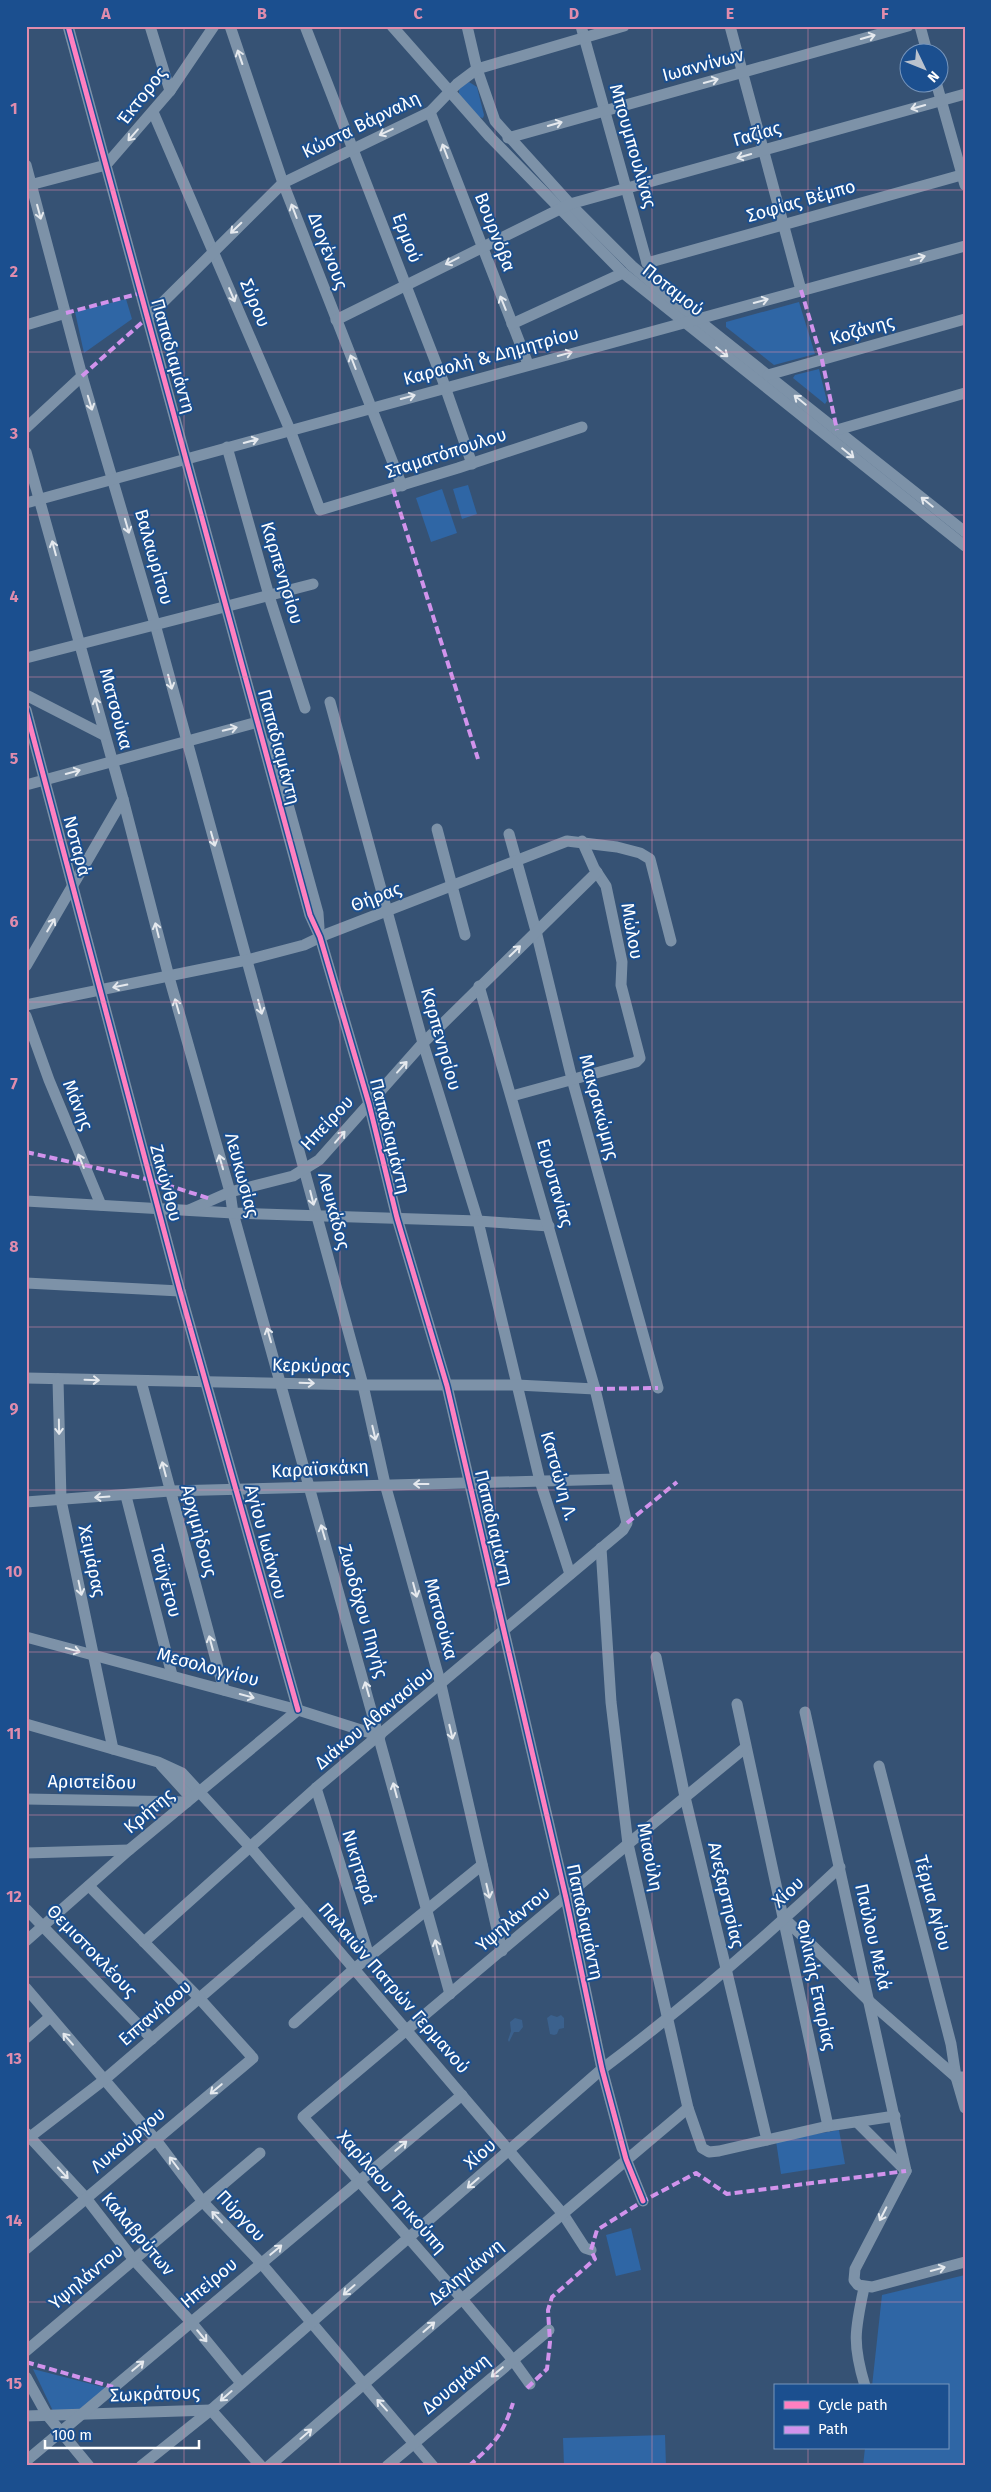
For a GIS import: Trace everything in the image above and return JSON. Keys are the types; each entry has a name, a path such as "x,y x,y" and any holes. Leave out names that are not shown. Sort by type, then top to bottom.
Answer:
{"street":[{"name":"Παπαδιαμάντη","path":"68,26 227,605 280,773 318,913 320,937"},
{"path":"150,26 170,91"},
{"name":"Έκτορος","path":"106,165 154,112 214,26"},
{"name":"Διογένους","path":"230,26 283,183 402,486"},
{"name":"Ερμού","path":"305,26 446,387 472,464"},
{"name":"Ποταμού","path":"392,26 558,208 623,273 965,546"},
{"path":"466,26 477,69"},
{"name":"Κώστα Βάρναλη","path":"148,316 283,183 430,112 450,91 477,69 583,32 624,26"},
{"path":"730,26 801,290"},
{"name":"Ιωαννίνων","path":"508,138 908,26"},
{"path":"920,26 924,42"},
{"name":"Μπουμπουλίνας","path":"583,32 648,263"},
{"name":"Ποταμού","path":"477,69 490,113 508,138 639,273 965,532"},
{"path":"939,92 964,178"},
{"name":"Γαζίας","path":"336,320 558,208 965,94"},
{"name":"Σύρου","path":"154,112 290,430 320,510"},
{"name":"Βουρνόβα","path":"430,112 528,364"},
{"name":"Βαλαωρίτου","path":"26,165 29,186 82,376 155,624 185,740 247,960"},
{"path":"29,186 106,165"},
{"name":"Σοφίας Βέμπο","path":"648,263 783,224 964,178"},
{"name":"Καραολή & Δημητρίου","path":"26,503 683,321 965,246"},
{"path":"639,273 648,263"},
{"path":"512,324 623,273"},
{"path":"26,325 66,314"},
{"name":"Κοζάνης","path":"768,374 965,319"},
{"path":"26,428 82,376"},
{"path":"837,430 965,393"},
{"name":"Σταματόπουλου","path":"320,510 472,464 582,427"},
{"name":"Καρπενησίου","path":"227,448 269,594 305,708"},
{"name":"Ματσούκα","path":"26,452 123,799 169,977"},
{"path":"26,658 313,584"},
{"name":"Παπαδιαμάντη","path":"234,627 310,915 320,937 369,1104 397,1218 446,1386 566,1898 602,2069 626,2158 643,2201"},
{"path":"26,694 104,734"},
{"name":"Καρπενησίου","path":"330,702 423,1043 478,1221 518,1386"},
{"name":"Νοταρά","path":"26,710 101,990"},
{"path":"26,785 185,740 258,722"},
{"path":"26,966 74,887 123,799"},
{"path":"437,829 465,936"},
{"name":"Μακρακώμης","path":"509,834 515,862 536,931 572,1079 658,1388"},
{"name":"Θήρας","path":"26,1005 169,977 304,945 320,937 567,841 582,841 617,847 640,852 650,859 671,941"},
{"name":"Μώλου","path":"572,1079 639,1060 640,1056 621,985 622,962 610,912 609,897 604,883 596,872 582,841"},
{"name":"Ηπείρου","path":"26,1201 189,1210 230,1192 293,1176 305,1170 320,1160 423,1043 596,872"},
{"name":"Λeυκάδος","path":"247,960 363,1385"},
{"name":"Λευκωσίας","path":"169,977 282,1382"},
{"name":"Ευρυτανίας","path":"480,986 595,1389"},
{"name":"Ζακύνθου","path":"101,990 205,1382"},
{"name":"Μάνης","path":"26,1016 49,1080 100,1205"},
{"path":"512,1096 572,1079"},
{"path":"189,1210 478,1221 549,1226"},
{"path":"26,1283 180,1291"},
{"name":"Κερκύρας","path":"26,1378 363,1385 518,1386 595,1389"},
{"name":"Χειμάρας","path":"58,1379 61,1500 113,1749"},
{"name":"Αρχιμήδους","path":"141,1381 224,1690"},
{"name":"Αγίου Ιωάννου","path":"205,1382 238,1491 298,1710"},
{"name":"Ζωοδόχου Πηγής","path":"282,1382 450,1994"},
{"name":"Ματσούκα","path":"363,1385 385,1484 441,1685 502,1951"},
{"name":"Κατσώνη Λ.","path":"518,1386 540,1481 570,1574"},
{"path":"595,1389 616,1479"},
{"name":"Καραϊσκάκη","path":"26,1502 126,1496 170,1491 238,1491 385,1484 616,1479"},
{"name":"Διάκου Αθανασίου","path":"144,1942 316,1788 441,1685 623,1530 627,1523 616,1479"},
{"name":"Ταϋγέτου","path":"126,1496 172,1675"},
{"name":"Μιαούλη","path":"601,1548 611,1702 628,1844 688,2108 702,2148 709,2152 767,2140"},
{"name":"Μεσολογγίου","path":"26,1637 298,1710 380,1736"},
{"name":"Ανεξαρτησίας","path":"656,1658 685,1796 767,2140"},
{"name":"Φιλικής Εταιρίας","path":"737,1704 828,2126"},
{"name":"Κρήτης","path":"26,1941 129,1850 298,1710"},
{"name":"Παύλου Μελά","path":"805,1712 906,2170"},
{"name":"Παλαιών Πατρών Γερμανού","path":"26,1724 158,1762 182,1773 193,1797 251,1848 563,2214 585,2248 591,2250"},
{"name":"Υψηλάντου","path":"303,2117 566,1898 685,1796 746,1748"},
{"name":"Τέρμα Αγίου","path":"879,1766 960,2077 965,2108"},
{"name":"Νικηταρά","path":"316,1788 369,1956"},
{"name":"Αριστείδου","path":"26,1799 193,1797"},
{"path":"26,1853 129,1850"},
{"path":"294,2023 369,1956 482,1865"},
{"name":"Χίου","path":"141,2466 210,2410 510,2152 602,2069 667,2020 726,1971 785,1920 840,1867"},
{"path":"88,1886 199,1998"},
{"name":"Θεμιστοκλέους","path":"26,1909 152,2039"},
{"name":"Επτανήσου","path":"27,2137 104,2080 303,1909"},
{"path":"785,1920 870,2002 960,2077"},
{"name":"Πύργου","path":"26,1988 156,2140 203,2202 261,2263 433,2466"},
{"name":"Λυκούργου","path":"26,2249 253,2058 199,1998"},
{"path":"26,2038 50,2018"},
{"name":"Ηπείρου","path":"26,2461 462,2095"},
{"name":"Δεληγιάννη","path":"269,2466 626,2158 688,2108"},
{"path":"767,2140 828,2126 895,2116"},
{"name":"Χαρίλαου Τρικούπη","path":"303,2117 462,2299 512,2359 530,2384"},
{"path":"857,2122 906,2170 855,2269 854,2280 864,2288 965,2262"},
{"name":"Καλαβρύτων","path":"27,2137 86,2198 134,2260 191,2322 241,2383"},
{"name":"Υψηλάντου","path":"26,2351 260,2154"},
{"path":"864,2288 854,2341 864,2384"},
{"name":"Δουσμάνη","path":"387,2466 512,2359 549,2330"},
{"path":"26,2377 47,2415 89,2466"},
{"name":"Σωκράτους","path":"26,2416 210,2410 261,2466"}],"shaded area":[{"path":"469,82 477,87 484,115 483,118 479,117 459,94 459,88"},
{"path":"126,299 132,319 84,353 75,312"},
{"path":"799,302 815,354 774,365 726,327 726,322"},
{"path":"819,369 827,401 825,404 793,378 795,375"},
{"path":"468,485 477,514 462,519 453,489"},
{"path":"442,489 457,533 431,542 416,498"},
{"path":"551,2015 557,2017 561,2015 564,2018 564,2028 559,2029 557,2034 554,2035 550,2034 547,2018"},
{"path":"515,2018 522,2020 523,2027 519,2032 514,2032 509,2042 510,2022"},
{"path":"839,2130 845,2164 781,2174 776,2141"},
{"path":"631,2228 641,2270 616,2276 606,2235"},
{"path":"965,2275 965,2466 863,2466 865,2450 948,2450 948,2384 872,2384 882,2295"},
{"path":"33,2369 107,2388 77,2411 53,2411"},
{"path":"665,2435 666,2466 564,2466 563,2438"}],"marked path":[{"path":"801,290 822,360 837,430"},
{"path":"66,313 141,293"},
{"path":"82,376 148,317"},
{"path":"393,489 478,759"},
{"path":"26,1152 151,1180 211,1199"},
{"path":"595,1389 658,1388"},
{"path":"627,1523 677,1482"},
{"path":"527,2388 547,2369 550,2342 548,2310 552,2297 595,2259 591,2250 597,2230 643,2201 696,2173 727,2194 906,2171"},
{"path":"26,2362 113,2387"},
{"path":"469,2466 501,2432 513,2403"}],"cycle path":[{"path":"68,26 310,915 320,937 369,1104 397,1218 447,1386 566,1898 602,2069 626,2159 643,2201"},
{"path":"26,710 180,1291 298,1710"}]}
